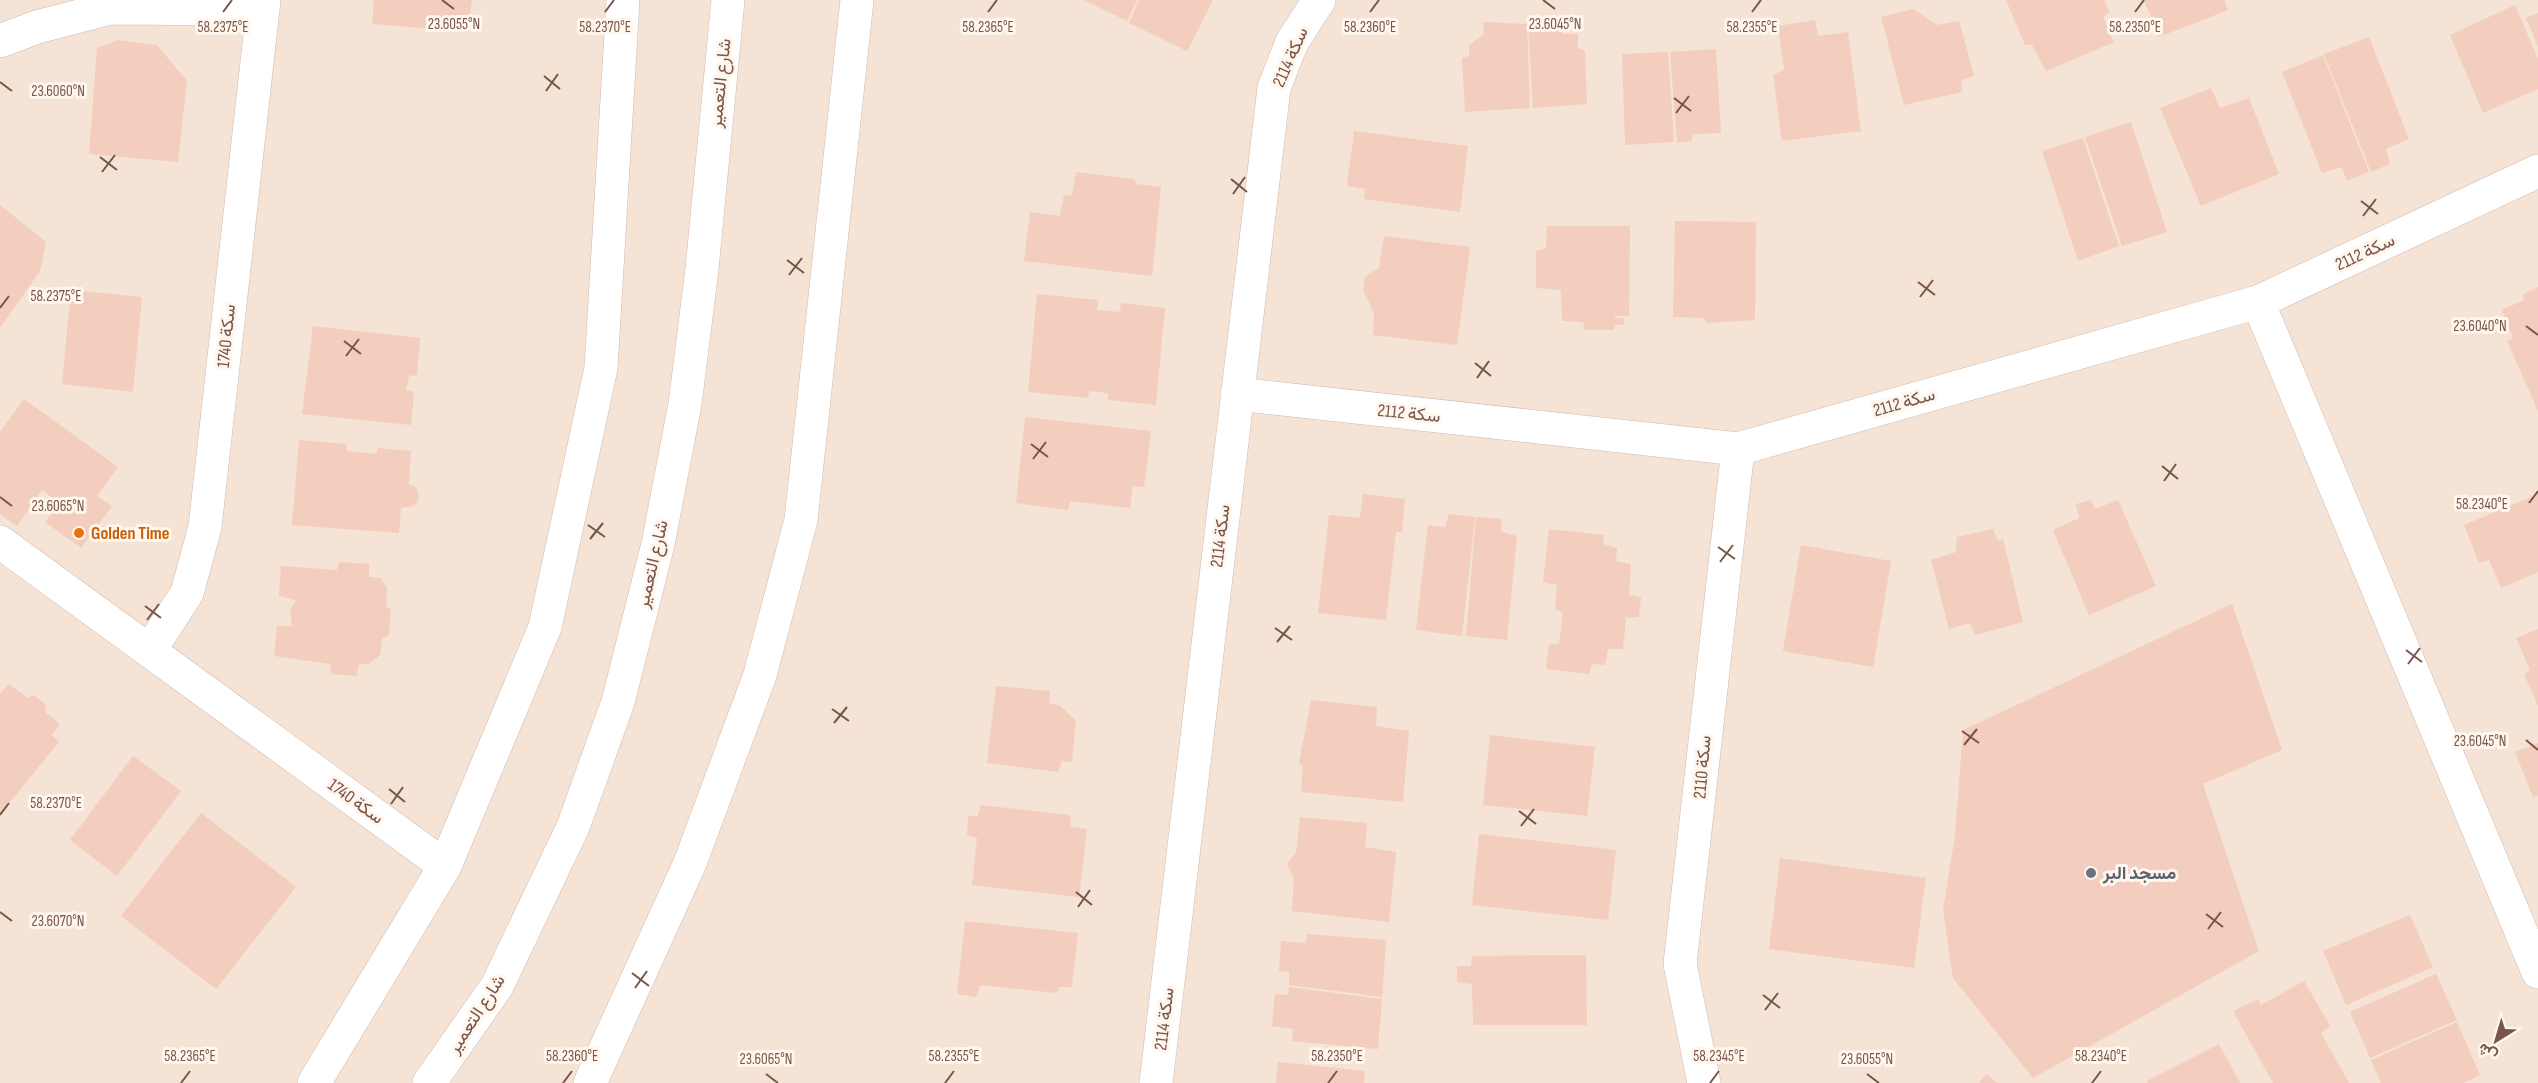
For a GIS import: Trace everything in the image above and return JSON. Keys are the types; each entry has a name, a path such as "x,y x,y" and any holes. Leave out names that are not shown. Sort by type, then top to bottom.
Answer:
{"street":[{"path":"314,1083 445,866 545,627 601,368 623,0"},
{"name":"شارع التعمير","path":"429,1083 497,986 573,827 618,702 658,544 685,404 702,269 728,0"},
{"path":"590,1083 690,863 760,675 801,520 857,0"},
{"name":"سكة 2114","path":"1156,1083 1274,88 1293,42 1319,0"},
{"name":"سكة 1740","path":"0,41 37,27 110,8 264,4 205,527 187,593 150,650"},
{"name":"سكة 2112","path":"1237,394 1738,449 2258,302 2538,171"},
{"path":"2258,302 2538,972"},
{"name":"سكة 2110","path":"1704,1083 1680,964 1738,449"},
{"name":"سكة 1740","path":"0,542 445,866"}],"shaded area":[{"path":"0,0 2538,0 2538,1083 0,1083"}],"building":[{"path":"374,0 472,0 468,32 374,24 372,23"},
{"path":"1084,0 1137,0 1127,21"},
{"path":"1139,0 1213,0 1187,51 1129,23"},
{"path":"2006,0 2104,0 2109,12 2103,17 2114,42 2046,71 2032,45 2025,45"},
{"path":"2144,0 2224,0 2228,10 2159,37"},
{"path":"2515,5 2538,59 2538,89 2483,113 2450,35"},
{"path":"1913,9 1937,25 1959,21 1974,75 1961,81 1962,92 1904,105 1881,17"},
{"path":"2538,13 2538,47 2526,18"},
{"path":"1560,20 1562,34 1578,34 1578,48 1585,51 1587,104 1533,108 1528,23"},
{"path":"1815,20 1818,36 1848,32 1861,131 1782,141 1773,75 1784,70 1778,26"},
{"path":"1483,22 1527,24 1530,108 1465,112 1462,58 1469,56 1469,45 1484,34"},
{"path":"2369,37 2409,139 2386,149 2390,164 2371,172 2324,54"},
{"path":"118,40 157,45 187,81 178,162 89,154 97,48"},
{"path":"1716,49 1721,133 1693,134 1691,141 1677,143 1670,52"},
{"path":"1668,52 1674,142 1625,145 1622,54"},
{"path":"2323,55 2369,172 2347,181 2342,167 2322,173 2282,72"},
{"path":"2211,88 2220,108 2249,98 2279,174 2201,206 2160,108"},
{"path":"2131,122 2167,232 2122,246 2085,137"},
{"path":"1354,131 1468,146 1460,212 1364,199 1365,189 1347,186"},
{"path":"2083,138 2119,246 2078,261 2042,151"},
{"path":"1076,172 1135,179 1136,184 1161,187 1152,276 1024,261 1030,212 1060,216 1064,195 1072,196"},
{"path":"0,205 46,242 40,271 0,328"},
{"path":"1675,221 1756,222 1755,320 1707,323 1704,318 1673,317"},
{"path":"1547,226 1630,226 1629,316 1615,316 1614,318 1623,318 1624,325 1615,325 1614,330 1585,330 1583,322 1562,321 1561,290 1536,288 1536,251 1546,248"},
{"path":"1384,236 1470,247 1457,345 1373,335 1374,313 1363,290 1365,277 1379,268"},
{"path":"2538,287 2538,411 2507,341 2513,338 2502,310 2524,300 2523,294"},
{"path":"71,290 142,297 133,392 62,384"},
{"path":"1037,294 1098,300 1097,310 1120,312 1121,303 1165,308 1156,405 1108,400 1108,393 1089,391 1088,398 1028,392"},
{"path":"313,326 420,338 417,375 409,376 406,390 414,392 411,425 302,414"},
{"path":"24,399 118,467 97,496 112,506 81,548 45,522 59,503 42,490 17,526 0,514 0,432"},
{"path":"1025,417 1151,431 1144,487 1133,486 1130,508 1070,501 1068,510 1016,503"},
{"path":"299,440 346,444 347,451 376,454 378,448 411,451 409,484 417,488 419,498 414,506 401,508 399,533 292,525"},
{"path":"1363,494 1405,499 1402,532 1396,532 1386,620 1318,613 1329,515 1360,518"},
{"path":"2538,494 2538,572 2501,588 2489,560 2479,563 2464,525"},
{"path":"2091,500 2095,509 2118,500 2156,586 2089,615 2053,530 2079,518 2076,504"},
{"path":"1449,514 1475,517 1462,636 1416,630 1428,525 1445,527"},
{"path":"1476,517 1502,519 1501,532 1517,536 1507,640 1466,636"},
{"path":"1549,529 1604,535 1603,544 1617,548 1616,561 1631,564 1629,595 1641,597 1639,617 1626,618 1623,649 1608,649 1605,665 1592,664 1589,674 1546,669 1549,645 1559,643 1563,612 1555,609 1557,585 1543,582"},
{"path":"1993,529 1998,541 2003,539 2023,622 1975,635 1970,623 1949,629 1931,560 1956,552 1957,537"},
{"path":"1801,545 1891,561 1873,667 1783,651"},
{"path":"339,562 369,564 369,577 380,578 387,588 386,606 391,610 389,635 382,639 380,655 369,664 359,664 356,676 331,674 330,664 274,656 277,626 292,626 290,611 296,600 279,596 281,566 337,570"},
{"name":"مسجد البر","path":"2232,604 2282,750 2203,784 2259,951 2033,1078 1953,978 1943,910 1955,836 1963,730"},
{"path":"2538,629 2538,706 2524,674 2530,670 2516,638"},
{"path":"8,684 28,698 34,695 46,705 45,712 60,724 52,735 59,742 0,814 0,694"},
{"path":"996,686 1050,691 1049,703 1059,705 1076,721 1072,762 1062,761 1058,772 987,763"},
{"path":"1311,700 1377,707 1376,726 1409,731 1403,802 1301,792 1303,766 1299,763"},
{"path":"1490,735 1595,747 1587,816 1483,805"},
{"path":"2538,743 2538,796 2533,797 2515,752"},
{"path":"133,756 181,791 117,876 70,840"},
{"path":"981,805 1070,815 1071,827 1087,829 1079,897 972,885 977,838 967,835 968,816 978,816"},
{"path":"201,813 296,887 216,989 121,916"},
{"path":"1300,817 1367,823 1365,847 1396,852 1389,922 1292,911 1294,879 1287,864 1296,853"},
{"path":"1479,834 1616,850 1608,920 1472,905"},
{"path":"1780,858 1926,878 1914,968 1769,949"},
{"path":"2410,915 2433,967 2346,1005 2323,951"},
{"path":"965,921 1078,933 1072,987 1059,987 1057,993 981,985 976,997 957,994"},
{"path":"1307,934 1386,940 1382,997 1289,985 1289,972 1279,971 1281,941 1306,943"},
{"path":"1586,955 1587,1025 1473,1025 1472,984 1457,982 1457,966 1471,966 1472,956"},
{"path":"2436,974 2457,1020 2370,1058 2350,1012"},
{"path":"2304,981 2330,1026 2321,1033 2349,1083 2273,1083 2233,1011 2258,999 2261,1005"},
{"path":"1289,987 1382,999 1378,1049 1292,1041 1293,1029 1272,1026 1275,994 1288,995"},
{"path":"2457,1022 2480,1075 2463,1083 2381,1083 2371,1060"},
{"path":"2219,1044 2240,1083 2148,1083 2147,1081"},
{"path":"1278,1062 1365,1071 1364,1083 1276,1083"},
{"path":"1986,1074 1998,1083 1979,1083"}],"place":[{"name":"Golden Time","path":"79,533"},
{"name":"مسجد البر","path":"2091,873"}]}
